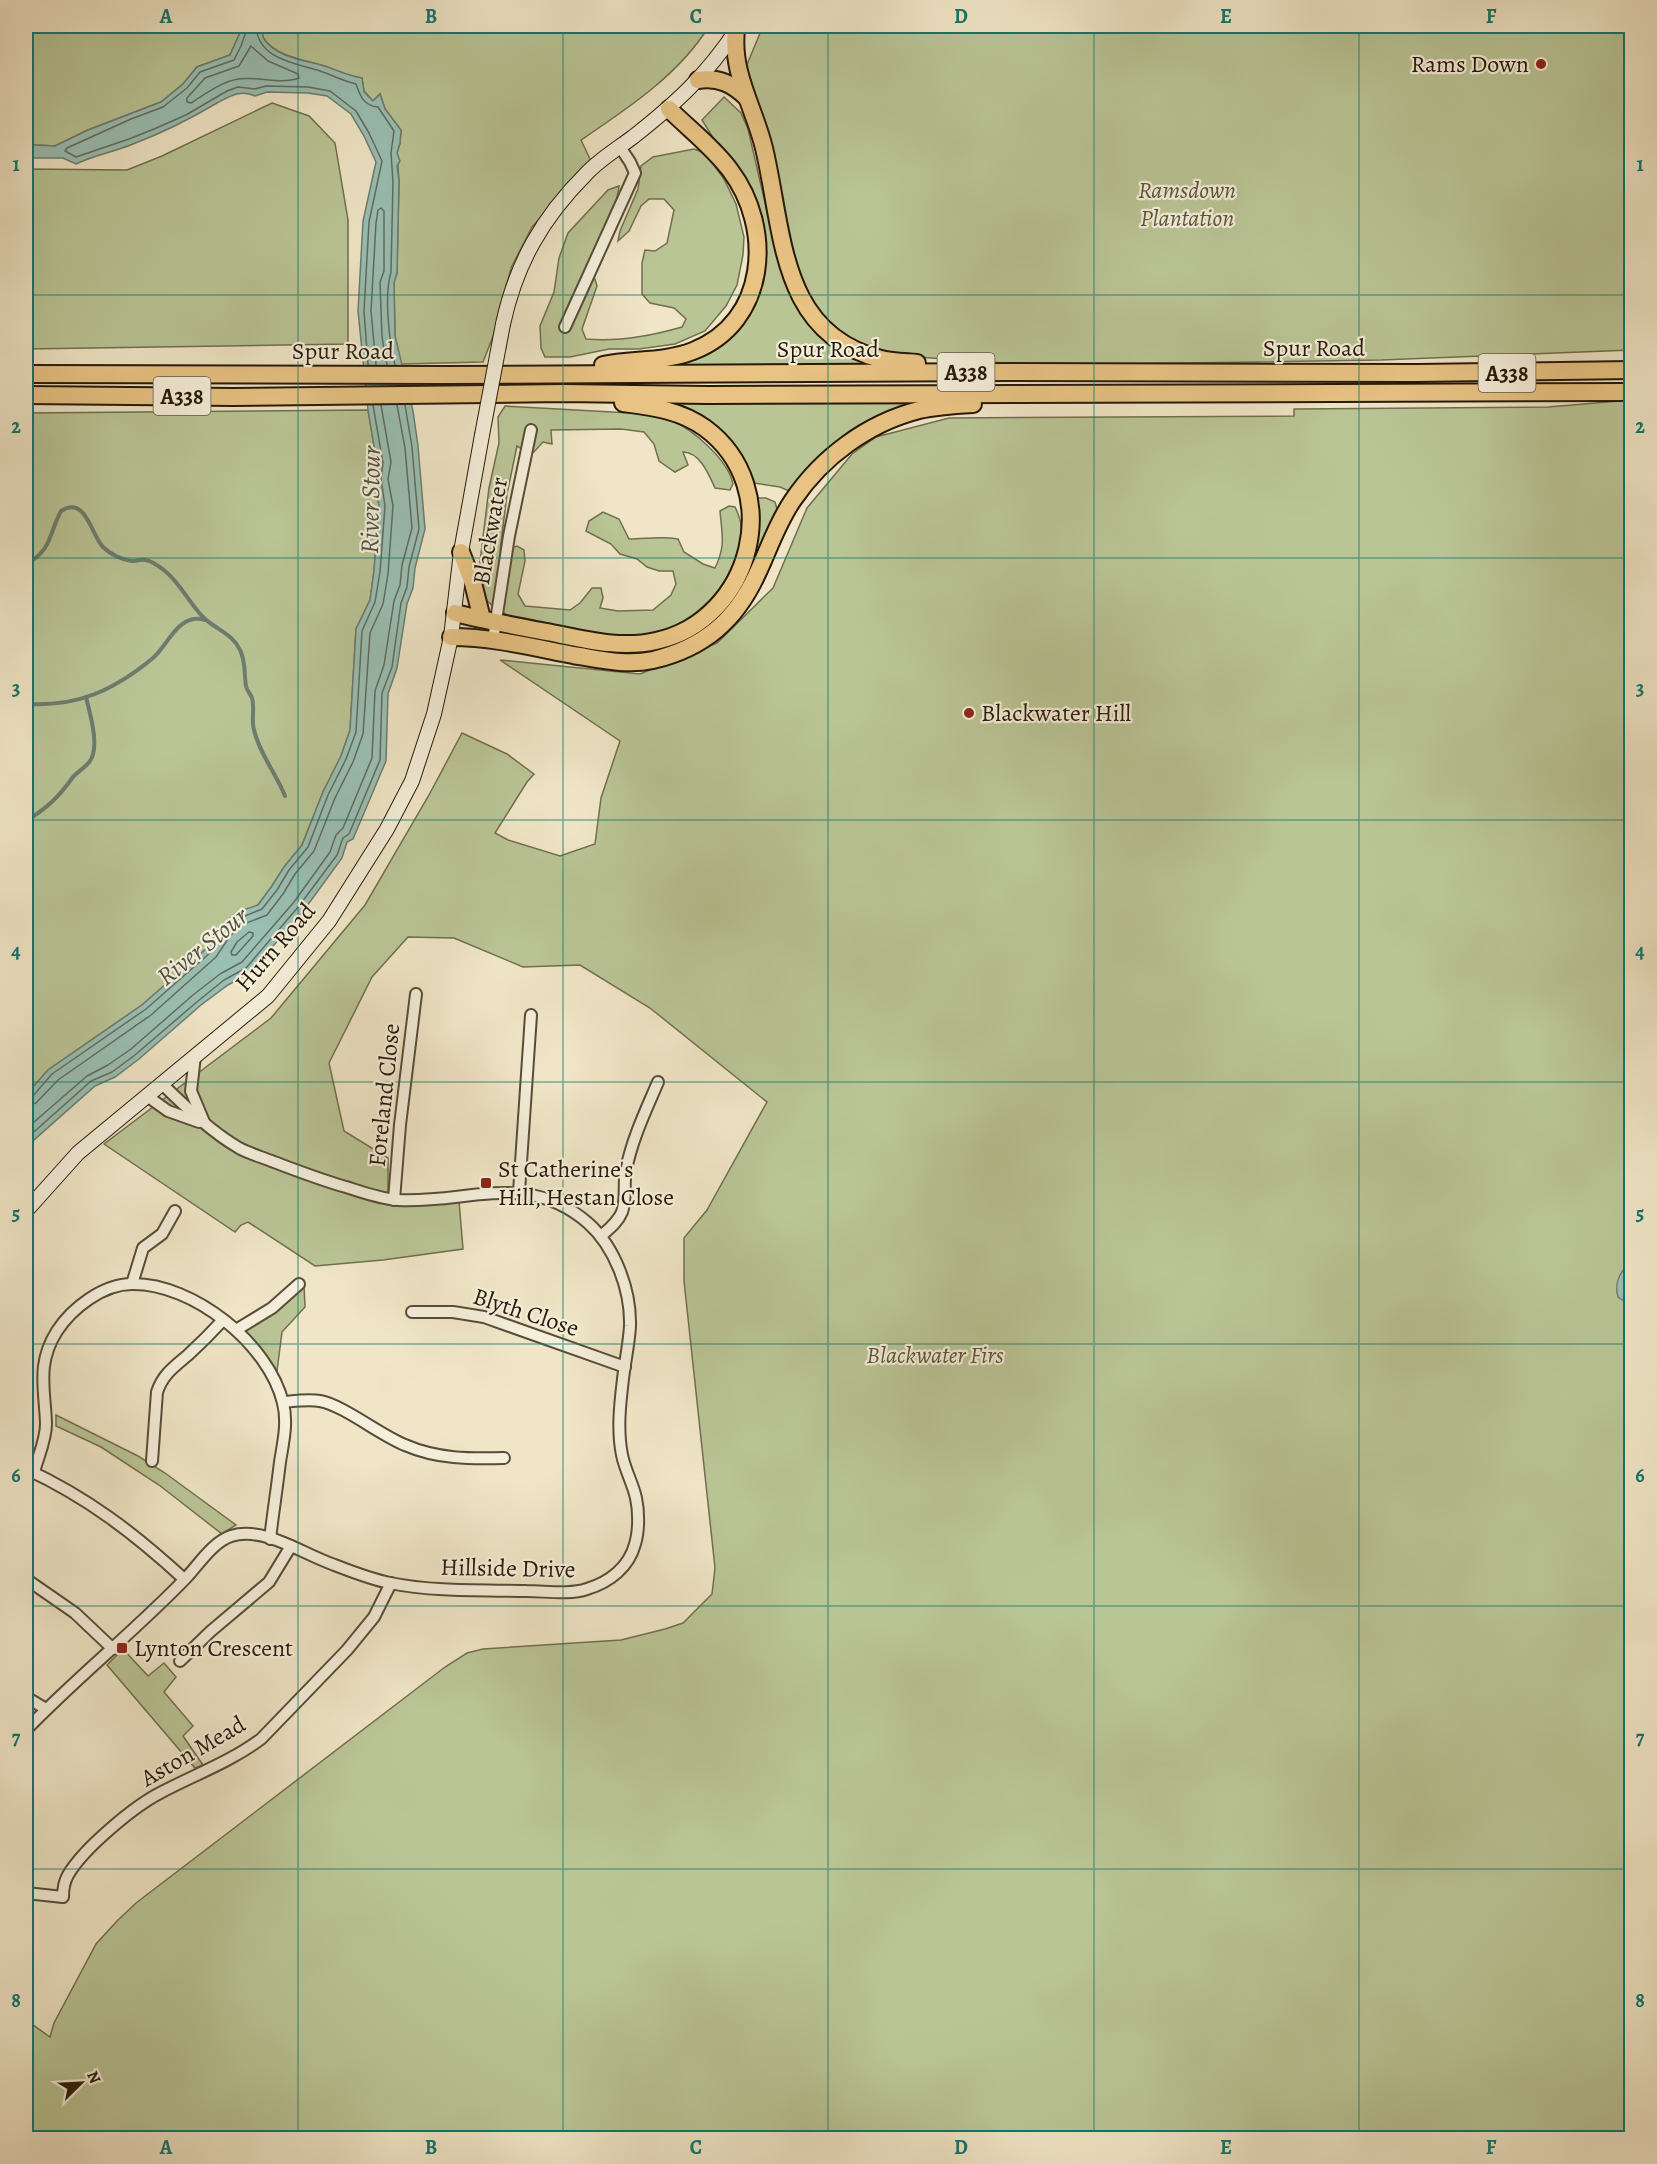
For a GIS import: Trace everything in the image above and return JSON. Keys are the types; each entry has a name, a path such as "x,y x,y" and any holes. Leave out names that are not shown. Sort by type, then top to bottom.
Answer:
{"highway":[{"path":"738,28 734,49 763,146 792,280 799,297 815,320 837,341 883,360 1009,372"},
{"path":"698,80 722,81 736,88 747,98"},
{"path":"550,374 694,351 707,344 731,324 748,298 756,276 759,244 750,208 730,170 710,147 669,108"},
{"name":"Spur Road","path":"26,374 1428,373 1632,370"},
{"name":"Spur Road","path":"26,395 1632,392"},
{"path":"454,613 598,642 631,644 655,642 682,632 713,612 727,596 744,561 750,536 750,506 735,462 717,438 693,420 667,410 563,393"},
{"path":"452,637 494,640 613,662 651,661 684,650 716,631 740,606 792,501 814,473 846,445 878,425 920,410 981,403 1024,394"},
{"path":"461,552 489,621"}],"main road":[{"name":"Hurn Road","path":"26,1211 78,1153 268,996 329,921 359,875 412,781 434,714 452,637 461,552 503,324 517,274 525,255 543,223 587,173 669,108 698,80 738,28"}],"street":[{"path":"566,327 635,173 620,147"},
{"name":"Blackwater","path":"494,640 489,621 531,430"},
{"name":"Foreland Close","path":"394,1200 400,1125 416,994"},
{"path":"519,1192 531,1015"},
{"path":"195,1056 191,1091 205,1124"},
{"path":"601,1236 616,1223 622,1212 625,1202 626,1171 635,1137 658,1082"},
{"name":"Hillside Drive","path":"26,1730 184,1580 210,1551 228,1537 250,1534 291,1546 329,1564 391,1583 444,1589 583,1591 616,1574 633,1551 638,1526 636,1498 627,1476 620,1437 620,1404 630,1323 628,1305 614,1257 601,1236 588,1223 558,1204 538,1195 519,1192 394,1200 318,1179 240,1148 205,1124 162,1084"},
{"name":"Hillside Drive","path":"147,1096 168,1111 205,1124"},
{"path":"132,1284 143,1248 162,1234 175,1211"},
{"path":"184,1580 142,1541 94,1505 30,1471 46,1426 42,1380 48,1350 64,1321 81,1305 109,1289 132,1284 162,1288 179,1294 236,1330 250,1343 267,1365 283,1402 285,1427 270,1539"},
{"path":"236,1330 273,1308 299,1284"},
{"name":"Blyth Close","path":"412,1312 453,1312 484,1317 625,1367"},
{"path":"152,1461 160,1384 167,1371 187,1356 223,1320"},
{"path":"283,1402 311,1400 328,1403 406,1446 431,1453 459,1459 504,1458"},
{"path":"180,1661 211,1631 269,1582 291,1546"},
{"path":"26,1579 75,1613 113,1649"},
{"name":"Aston Mead","path":"26,1893 63,1897 64,1886 78,1862 131,1812 158,1794 237,1754 261,1738 347,1650 374,1617 391,1583"},
{"path":"26,1697 46,1709"}],"green space":[{"path":"26,26 243,26 230,55 197,67 183,84 161,102 88,130 55,146 35,145 26,139"},
{"path":"261,26 709,26 683,60 668,75 634,103 581,140 591,161 532,227 511,268 494,334 483,362 401,364 395,336 394,282 397,273 399,181 397,153 401,130 385,109 380,94 373,101 364,91 362,78 275,50 264,39"},
{"name":"Ramsdown Plantation","path":"763,26 1631,26 1631,350 1381,360 1018,364 902,356 883,353 843,339 830,328 798,279 747,82 751,80 746,67"},
{"path":"724,97 741,113 748,129 780,268 788,290 817,332 829,344 871,363 866,365 685,366 683,362 746,314 755,205 739,169 717,144 702,120"},
{"path":"272,103 309,116 335,143 348,220 348,344 26,349 26,169 127,170 162,156"},
{"path":"694,149 705,153 724,179 736,204 744,237 737,285 726,306 705,331 675,344 639,349 609,349 570,357 545,357 541,348 540,326 554,292 559,258 568,233 608,190 619,186 617,198 590,263 597,286 582,329 586,339 634,338 682,327 686,319 674,308 650,303 642,294 642,263 645,250 655,251 667,243 674,210 664,199 649,199 641,206 629,231 618,241 638,189 641,166 653,157"},
{"name":"Blackwater Firs","path":"1631,400 1631,2138 26,2138 26,2020 50,2037 54,2023 96,1944 136,1903 445,1667 467,1653 483,1649 621,1640 683,1623 712,1594 715,1568 684,1281 684,1238 707,1210 767,1102 650,1008 580,965 523,967 454,938 408,937 372,977 329,1063 344,1131 388,1158 388,1205 459,1201 463,1249 315,1266 248,1222 241,1225 235,1232 104,1144 271,1018 365,905 462,733 507,754 534,774 495,833 508,840 560,856 595,844 601,798 620,741 500,660 640,674 717,643 773,588 807,508 852,454 876,437 949,418 1294,416 1294,409 1548,407"},
{"path":"680,401 907,402 907,408 889,412 856,427 827,450 789,491 780,487 754,483 730,439 682,407"},
{"path":"505,406 648,414 668,419 690,431 709,447 724,465 733,484 730,490 715,488 703,465 689,453 683,452 688,465 675,472 659,461 654,444 644,432 621,429 551,430 552,444 543,442 530,454 517,446 507,494 500,552 517,546 524,550 525,561 518,594 525,606 570,610 580,603 592,588 601,588 603,598 600,608 618,611 653,610 671,595 676,584 673,571 659,571 647,567 637,559 620,554 611,544 586,531 589,521 603,512 619,519 629,539 678,539 684,552 703,564 715,568 722,546 720,511 729,506 735,507 742,536 739,550 727,577 709,601 686,620 673,627 644,636 623,637 518,619 500,611 483,597 480,562 489,488 499,443 498,417"},
{"path":"368,410 377,464 375,479 379,506 370,600 356,629 350,730 302,845 258,905 220,927 207,948 142,1005 48,1070 26,1095 26,413"},
{"path":"755,498 766,498 775,502 777,509 745,578 741,576"},
{"path":"304,1285 305,1307 282,1332 277,1371 243,1330 271,1315"},
{"path":"56,1415 138,1456 236,1525 222,1534 159,1485 101,1447 56,1426"},
{"path":"123,1649 148,1676 164,1663 176,1677 164,1692 193,1726 183,1736 203,1765 195,1768 107,1665"}],"water":[{"path":"243,26 261,26 264,39 275,50 283,54 362,78 364,92 373,101 380,94 385,109 401,130 397,153 400,161 397,166 399,181 397,273 394,282 395,336 413,411 425,529 415,568 413,588 407,604 397,668 388,694 386,761 353,839 347,842 342,858 304,910 250,973 228,985 201,1005 115,1077 95,1086 26,1147 26,1095 48,1070 142,1005 207,948 220,927 237,912 258,905 302,845 350,730 356,629 370,600 379,506 375,479 377,464 368,410 358,311 363,221 376,162 364,136 351,114 327,96 267,92 255,96 240,93 155,135 76,164 63,158 26,158 26,139 35,145 55,146 88,130 161,102 183,84 197,67 230,55"},
{"path":"1624,1269 1631,1269 1631,1301 1627,1303 1618,1297 1617,1289 1618,1279"}],"waterway":[{"path":"26,564 41,553 49,541 61,511 69,507 82,512 103,547 109,552 132,561 148,561 165,571 203,617 237,644 242,654 247,688 253,702 253,726 257,739 285,796"},
{"path":"26,704 62,703 109,688 153,658 181,625 196,619 205,620"},
{"path":"26,821 52,802 75,775 86,766 93,755 92,721 86,697"}],"place":[{"name":"Rams Down","path":"1541,64"},
{"name":"Blackwater Hill","path":"969,713"},
{"name":"St Catherine's Hill, Hestan Close","path":"486,1183"},
{"name":"Lynton Crescent","path":"122,1648"}],"water label":[{"name":"River Stour","path":"370,500"},
{"name":"River Stour","path":"202,946"}]}
